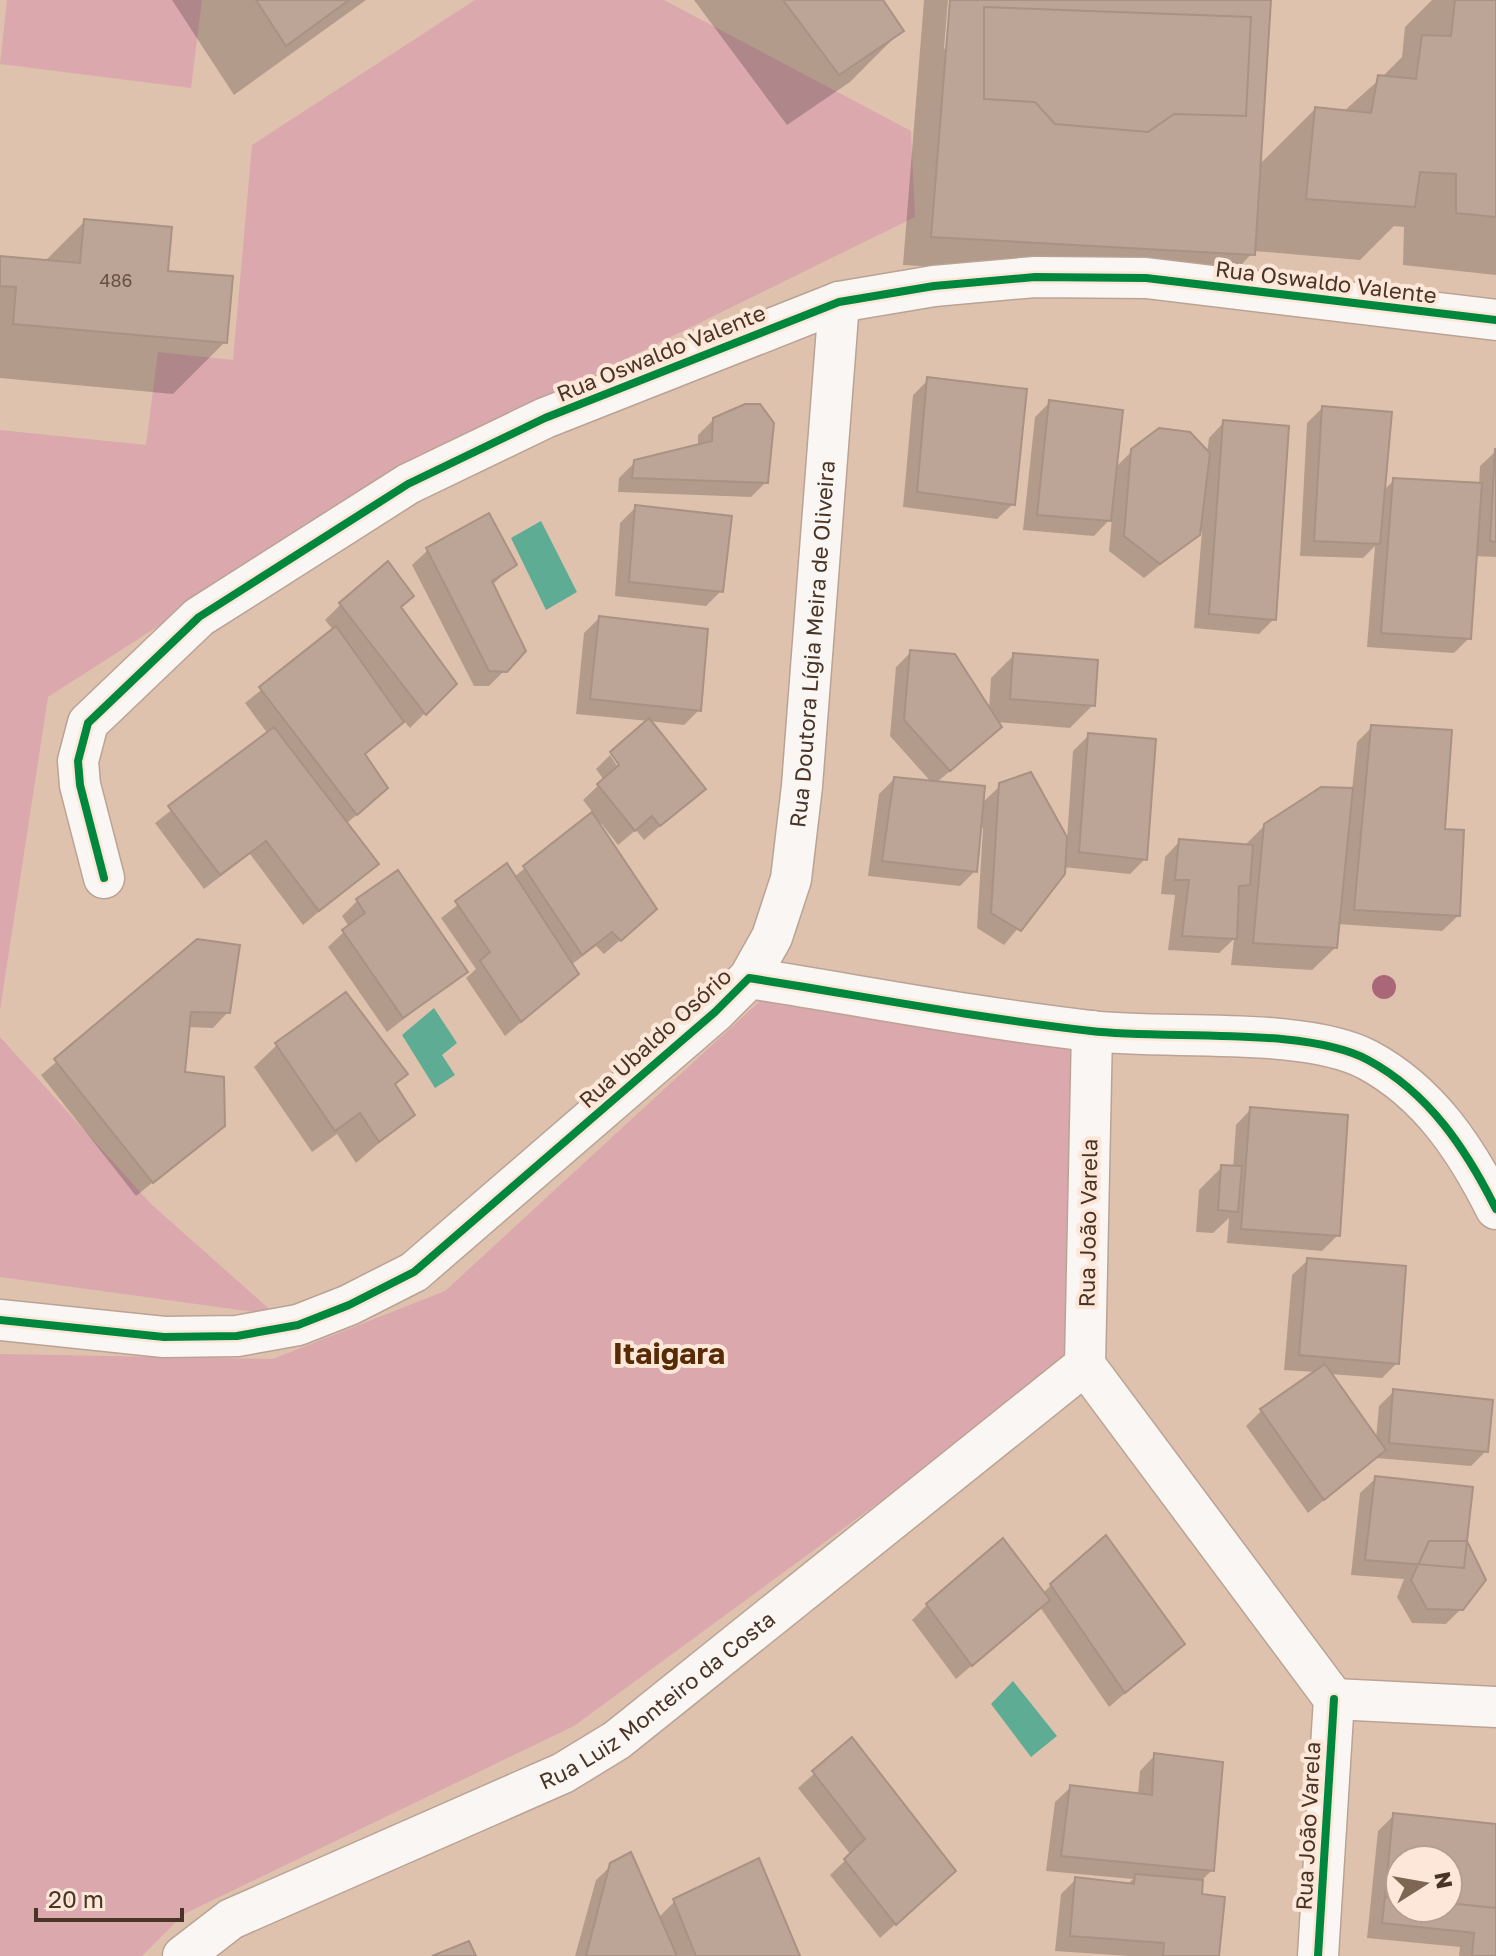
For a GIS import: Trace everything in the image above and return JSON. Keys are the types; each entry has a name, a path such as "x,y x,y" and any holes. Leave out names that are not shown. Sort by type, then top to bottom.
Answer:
{"street":[{"name":"Rua Oswaldo Valente","path":"104,878 80,785 78,761 88,723 199,617 408,484 545,418 839,302 934,286 1035,277 1146,278 1496,320"},
{"name":"Rua Doutora Lígia Meira de Oliveira","path":"749,978 772,937 791,879 802,786 839,302"},
{"name":"Rua Ubaldo Osório","path":"6,1318 164,1337 237,1336 298,1325 349,1305 414,1272 715,1012 749,978 1092,1031 1311,1042 1366,1059 1417,1094 1468,1153 1496,1209"},
{"name":"Rua João Varela","path":"1085,1365 1092,1031"},
{"path":"1085,1365 1334,1699 1496,1707"},
{"name":"Rua Luiz Monteiro da Costa","path":"183,1956 231,1919 563,1773 617,1740 1085,1365"},
{"name":"Rua João Varela","path":"1318,1956 1334,1699"}],"shaded area":[{"path":"7,0 202,0 191,88 0,64"},
{"path":"475,0 664,0 911,131 915,217 404,468 48,697 0,1010 0,430 146,445 158,352 233,360 252,145"},
{"path":"761,1000 1070,1025 1080,1355 574,1726 184,1914 142,1956 0,1956 0,1354 273,1359 445,1291"},
{"path":"0,1037 151,1204 276,1315 0,1277"}],"water":[{"path":"541,521 577,592 546,610 511,538"},
{"path":"434,1008 457,1043 442,1055 455,1075 435,1088 402,1035"},
{"path":"1013,1681 1057,1736 1031,1757 991,1704"}],"building":[{"path":"256,0 349,0 286,46"},
{"path":"783,0 883,0 904,31 839,75"},
{"path":"950,0 1271,0 1255,255 931,237"},
{"path":"1455,0 1496,0 1496,217 1456,213 1456,174 1420,172 1415,207 1306,199 1315,107 1371,113 1378,75 1416,79 1422,35 1451,36"},
{"path":"984,7 1251,17 1246,116 1174,114 1148,132 1055,124 1035,102 984,99"},
{"path":"84,219 172,227 168,271 233,276 227,343 13,324 16,287 0,286 0,256 80,263"},
{"path":"927,377 1027,389 1015,505 917,492"},
{"path":"1049,400 1123,410 1111,521 1037,515"},
{"path":"745,404 760,404 774,423 768,483 632,478 634,460 712,441 713,418"},
{"path":"1322,406 1392,412 1380,544 1314,541"},
{"path":"1223,420 1289,426 1276,620 1209,614"},
{"path":"1159,428 1190,432 1210,453 1200,535 1160,564 1124,536 1131,449"},
{"path":"1496,449 1496,542 1490,541"},
{"path":"1393,478 1482,483 1471,639 1381,633"},
{"path":"635,505 732,516 723,592 629,582"},
{"path":"489,513 517,565 492,581 526,651 507,672 489,671 426,548"},
{"path":"388,561 414,596 401,607 457,684 426,715 339,603"},
{"path":"599,616 708,629 701,711 590,699"},
{"path":"336,626 404,722 365,754 388,788 357,815 259,687"},
{"path":"910,650 955,654 1002,727 950,771 904,720"},
{"path":"1013,653 1098,660 1095,706 1010,699"},
{"path":"649,718 706,789 660,826 652,816 635,831 597,784 619,765 610,752"},
{"path":"1371,725 1452,730 1445,829 1464,830 1460,916 1354,910"},
{"path":"274,727 379,864 319,911 266,841 220,875 168,806"},
{"path":"1088,733 1156,739 1147,860 1079,852"},
{"path":"1031,772 1067,837 1065,874 1021,931 991,913 999,783"},
{"path":"894,777 985,786 977,872 882,861"},
{"path":"1321,787 1353,788 1337,948 1253,943 1264,824"},
{"path":"592,812 657,909 621,941 612,932 582,955 523,866"},
{"path":"1179,839 1253,845 1250,885 1239,886 1237,939 1182,936 1189,880 1175,880"},
{"path":"507,863 579,974 521,1022 480,961 490,952 455,901"},
{"path":"398,870 468,972 403,1018 342,930 365,913 356,899"},
{"path":"197,939 240,945 230,1013 191,1012 185,1072 224,1077 225,1126 153,1183 54,1059"},
{"path":"346,992 408,1074 395,1084 415,1115 379,1142 360,1113 335,1131 275,1043"},
{"path":"1250,1107 1348,1115 1340,1236 1241,1229"},
{"path":"1221,1165 1242,1166 1238,1212 1218,1210"},
{"path":"1307,1258 1406,1266 1399,1364 1299,1355"},
{"path":"1325,1364 1386,1450 1324,1500 1260,1409"},
{"path":"1393,1389 1493,1400 1488,1452 1389,1443"},
{"path":"1375,1476 1473,1487 1464,1568 1365,1560"},
{"path":"1106,1535 1185,1644 1125,1693 1050,1584"},
{"path":"1003,1538 1050,1600 972,1666 926,1604"},
{"path":"1429,1541 1467,1541 1486,1580 1463,1610 1427,1609 1411,1580"},
{"path":"852,1737 956,1871 896,1925 844,1859 865,1839 812,1771"},
{"path":"1154,1753 1223,1762 1214,1871 1061,1856 1070,1785 1152,1795"},
{"path":"1393,1813 1496,1824 1496,1908 1464,1905 1464,1844 1390,1844"},
{"path":"631,1852 677,1956 586,1956 610,1863"},
{"path":"759,1858 800,1956 696,1956 673,1899"},
{"path":"1135,1874 1203,1880 1202,1894 1225,1897 1219,1956 1163,1956 1164,1943 1070,1936 1075,1877 1134,1884"},
{"path":"1464,1905 1496,1908 1496,1956 1472,1956 1474,1933 1391,1924 1464,1924"},
{"path":"469,1941 476,1956 432,1956"}],"cycle path":[{"path":"104,878 80,785 78,761 88,723 199,617 408,484 545,418 839,302 934,286 1035,277 1146,278 1496,320"},
{"path":"0,1320 164,1337 237,1336 298,1325 349,1305 414,1272 715,1012 749,978 1048,1026 1122,1033 1272,1038 1341,1049 1390,1073 1427,1106 1458,1144 1496,1209"},
{"path":"1318,1956 1334,1699"}],"district":[{"name":"Itaigara","path":"669,1354"}]}
